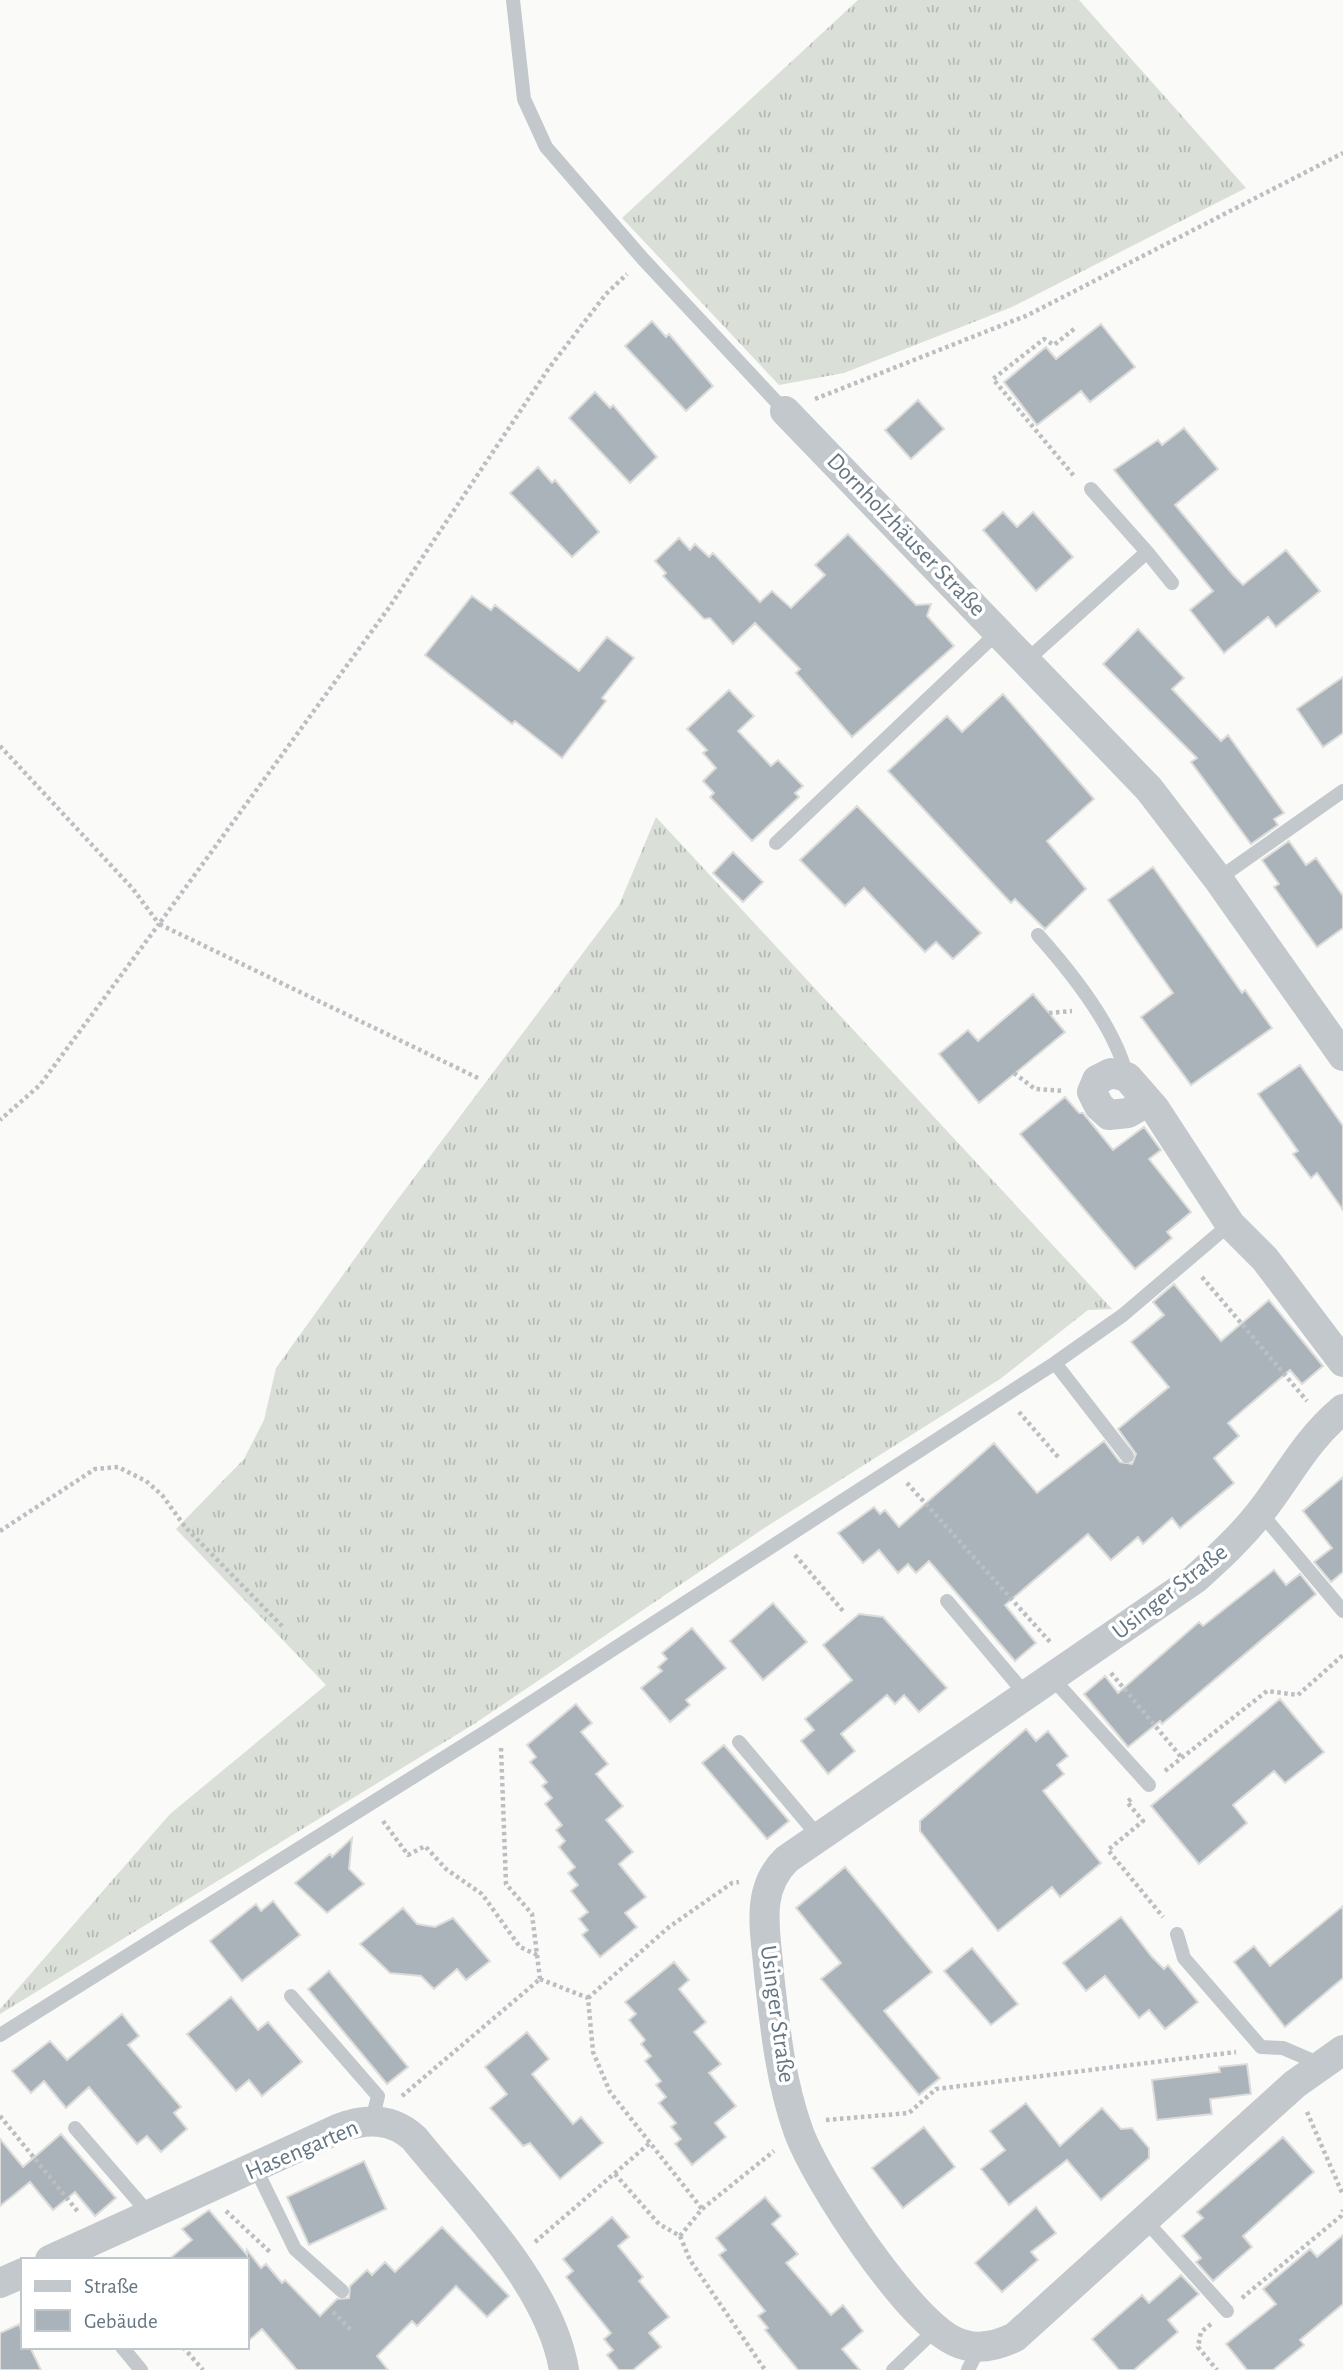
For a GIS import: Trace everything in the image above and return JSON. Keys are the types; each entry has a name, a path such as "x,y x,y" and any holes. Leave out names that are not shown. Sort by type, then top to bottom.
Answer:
{"street":[{"name":"Dornholzhäuser Straße","path":"785,411 1149,789 1218,879 1343,1056"},
{"path":"1147,1102 1128,1113 1109,1115 1099,1106 1092,1092 1097,1080 1111,1073 1127,1077 1155,1109 1230,1224 1265,1259 1343,1362"},
{"name":"Usinger Straße","path":"1331,2057 1295,2084 1015,2337 974,2359 935,2330 850,2225 820,2176 799,2132 777,2048 765,1922 765,1894 770,1881 787,1859 1195,1578 1229,1549 1260,1512 1304,1447 1334,1417"},
{"name":"Hasengarten","path":"55,2258 256,2169 340,2128 357,2122 372,2121 404,2129 414,2138 513,2260 542,2303 564,2370"},
{"path":"0,2283 21,2274"}],"lane":[{"name":"Dornholzhäuser Straße","path":"513,0 524,99 535,128 565,172 785,411"},
{"path":"1091,489 1172,583"},
{"path":"1026,661 1147,552"},
{"path":"776,843 999,631"},
{"path":"1218,879 1343,791"},
{"path":"1038,935 1057,956 1122,1052 1127,1077"},
{"path":"0,2035 490,1729 1055,1363 1123,1315 1230,1224"},
{"path":"1055,1363 1127,1456"},
{"path":"1260,1512 1343,1611"},
{"path":"947,1601 1027,1696"},
{"path":"1072,1665 1149,1785"},
{"path":"739,1742 819,1837"},
{"path":"1177,1934 1184,1958 1261,2047 1283,2048 1331,2057"},
{"path":"291,1996 378,2096 372,2121"},
{"path":"75,2128 151,2216"},
{"path":"256,2169 295,2249 342,2291"},
{"path":"1145,2220 1227,2311"},
{"path":"892,2370 935,2330"},
{"path":"124,2349 141,2370"}],"path":[{"path":"785,411 1028,315 1343,153"},
{"path":"0,1119 40,1085 380,620 549,369 606,294 643,259"},
{"path":"1074,329 1054,345 1044,339 993,379 1079,483 1091,489"},
{"path":"0,746 133,889 159,924 478,1078"},
{"path":"1014,1073 1035,1089 1092,1092"},
{"path":"1188,1260 1334,1417"},
{"path":"1005,1395 1058,1457"},
{"path":"0,1531 95,1469 118,1467 146,1481 162,1495 186,1528 282,1626"},
{"path":"892,1467 1072,1665 1182,1758"},
{"path":"781,1539 843,1611"},
{"path":"1177,1934 1108,1850 1143,1821 1127,1802 1267,1691 1298,1695 1343,1656"},
{"path":"490,1729 503,1752 506,1884 531,1914 540,1979"},
{"path":"370,1803 408,1856 425,1846 446,1869 482,1894 520,1947 537,1955"},
{"path":"588,1998 669,1927 732,1883 770,1881"},
{"path":"540,1979 588,1998"},
{"path":"372,2121 540,1979"},
{"path":"588,1998 593,2052 610,2092 702,2209"},
{"path":"680,2236 702,2209 799,2132 817,2121 909,2113 936,2089 1261,2047"},
{"path":"1295,2084 1343,2195"},
{"path":"0,2116 87,2224 93,2241"},
{"path":"513,2260 651,2142"},
{"path":"615,2174 659,2224 680,2236 690,2260 765,2370"},
{"path":"1217,2370 1198,2347 1201,2332 1340,2216 1343,2210"},
{"path":"185,2349 203,2370"}],"green space":[{"path":"858,0 1079,0 1246,188 1012,307 844,373 779,385 622,218"},
{"path":"656,817 1112,1309 1088,1310 1000,1379 766,1527 474,1724 0,2014 0,2009 170,1814 326,1685 176,1529 244,1459 264,1420 276,1368 389,1211 619,905"}],"building":[{"path":"652,321 666,337 669,334 713,386 686,411 625,346"},
{"path":"1101,324 1135,367 1090,402 1081,391 1037,425 1004,382 1046,347 1056,359"},
{"path":"595,392 610,408 613,405 657,457 630,483 569,418"},
{"path":"918,400 944,429 911,459 885,430"},
{"path":"1184,428 1218,469 1175,505 1233,575 1243,585 1286,550 1320,591 1276,627 1268,617 1224,653 1190,610 1213,591 1114,470 1158,440 1162,445"},
{"path":"538,467 552,483 555,480 599,532 572,557 510,493"},
{"path":"1003,512 1017,527 1033,512 1073,557 1036,591 983,530"},
{"path":"848,534 916,605 931,604 927,616 954,646 852,737 796,673 800,669 755,623 733,644 710,618 704,619 663,576 666,573 655,561 679,538 690,550 695,544 709,557 713,553 760,602 772,591 791,608 825,575 815,565"},
{"path":"472,596 491,610 495,605 579,671 607,637 634,658 602,698 606,701 562,758 515,721 512,724 425,655"},
{"path":"1138,629 1184,678 1172,689 1221,741 1228,735 1284,813 1274,819 1278,825 1251,844 1191,762 1197,758 1103,664"},
{"path":"1343,677 1343,733 1323,747 1297,709"},
{"path":"729,690 754,716 738,731 771,766 778,760 803,786 795,793 799,797 752,841 710,797 714,793 703,781 716,768 703,753 707,750 687,729"},
{"path":"1003,694 1094,799 1047,841 1086,889 1045,929 1015,899 1011,903 888,771 947,716 962,732"},
{"path":"857,806 981,933 953,959 936,942 925,952 864,888 845,906 800,860"},
{"path":"1289,841 1306,865 1316,858 1343,896 1343,928 1317,947 1274,887 1279,884 1262,860"},
{"path":"733,852 763,882 743,902 713,873"},
{"path":"1153,867 1242,993 1245,990 1272,1028 1191,1085 1141,1017 1173,993 1108,900"},
{"path":"1033,994 1065,1032 979,1103 939,1054 968,1030 978,1041"},
{"path":"1300,1065 1343,1126 1343,1210 1317,1173 1311,1178 1293,1154 1298,1151 1258,1094"},
{"path":"1065,1097 1079,1113 1083,1113 1113,1150 1144,1127 1161,1150 1149,1159 1191,1212 1167,1232 1172,1238 1135,1269 1020,1134"},
{"path":"1174,1284 1221,1341 1269,1300 1323,1366 1302,1384 1290,1370 1228,1423 1239,1436 1214,1458 1234,1483 1180,1528 1172,1518 1143,1544 1138,1537 1111,1560 1088,1534 1005,1605 1036,1643 1015,1661 929,1561 916,1573 908,1564 898,1573 879,1550 863,1563 838,1533 874,1507 880,1514 885,1510 899,1527 994,1443 1037,1493 1104,1441 1120,1462 1132,1464 1136,1454 1118,1429 1169,1387 1131,1342 1164,1315 1153,1302"},
{"path":"1343,1477 1343,1572 1331,1582 1314,1562 1332,1548 1303,1511"},
{"path":"1274,1570 1286,1585 1300,1574 1316,1594 1162,1724 1160,1721 1128,1747 1084,1694 1105,1676 1118,1693 1199,1622 1203,1626"},
{"path":"773,1603 807,1642 763,1680 730,1641"},
{"path":"859,1614 883,1617 947,1688 919,1712 904,1695 895,1704 887,1695 841,1734 855,1751 828,1774 801,1741 814,1730 805,1719 852,1680 823,1645"},
{"path":"692,1628 726,1668 686,1700 690,1705 670,1722 641,1688 662,1671 658,1667 667,1659 662,1653"},
{"path":"1280,1699 1324,1752 1285,1783 1274,1771 1233,1805 1247,1823 1199,1864 1151,1806"},
{"path":"576,1704 592,1723 581,1732 608,1764 596,1774 623,1806 606,1820 633,1852 619,1864 646,1897 625,1913 637,1927 600,1957 582,1935 588,1930 579,1919 588,1912 571,1891 578,1885 568,1873 575,1867 559,1847 565,1841 556,1830 562,1825 545,1804 552,1798 542,1786 547,1782 530,1762 536,1757 527,1745"},
{"path":"1026,1729 1036,1741 1048,1731 1068,1756 1057,1765 1064,1774 1043,1791 1101,1863 1060,1897 1052,1887 998,1931 920,1831 920,1821"},
{"path":"724,1745 789,1821 767,1839 702,1763"},
{"path":"352,1838 349,1869 364,1884 327,1913 295,1883 330,1854 332,1857"},
{"path":"845,1867 932,1972 884,2011 940,2078 919,2095 821,1979 841,1963 796,1908"},
{"path":"273,1901 300,1935 242,1981 210,1941 256,1904 261,1911"},
{"path":"1343,1906 1343,1978 1285,2027 1234,1962 1254,1946 1270,1966"},
{"path":"403,1908 417,1924 435,1927 453,1918 490,1961 466,1980 457,1969 434,1989 421,1976 390,1973 360,1944"},
{"path":"1121,1917 1152,1957 1164,1969 1168,1965 1198,2002 1165,2029 1149,2010 1139,2018 1105,1976 1086,1991 1063,1963"},
{"path":"972,1948 1018,2004 991,2025 944,1971"},
{"path":"674,1962 689,1980 679,1989 706,2022 694,2032 721,2064 709,2073 736,2106 715,2123 726,2137 692,2165 675,2144 681,2139 671,2127 676,2123 659,2103 666,2097 656,2085 661,2081 645,2061 651,2056 641,2044 645,2040 629,2020 636,2014 625,2002"},
{"path":"329,1971 408,2067 387,2084 308,1989"},
{"path":"231,1997 258,2030 268,2022 302,2062 262,2096 249,2080 236,2091 187,2034"},
{"path":"122,2014 139,2036 128,2045 181,2107 174,2113 187,2129 161,2152 147,2136 137,2144 89,2087 66,2108 44,2081 31,2093 12,2071 50,2041 67,2060"},
{"path":"527,2032 549,2059 532,2074 573,2124 581,2117 603,2143 560,2179 530,2143 523,2146 490,2108 507,2094 485,2067"},
{"path":"1247,2064 1251,2094 1210,2099 1212,2114 1157,2120 1152,2080 1220,2072 1219,2067"},
{"path":"1026,2103 1060,2146 1102,2108 1121,2129 1132,2128 1149,2148 1149,2158 1101,2200 1067,2160 1009,2205 981,2169 1005,2150 990,2131"},
{"path":"924,2127 955,2167 903,2208 872,2168"},
{"path":"61,2134 116,2198 95,2216 75,2192 53,2210 30,2182 0,2206 0,2139 23,2167"},
{"path":"1283,2137 1314,2172 1243,2236 1252,2247 1213,2281 1196,2262 1201,2258 1182,2236 1203,2218 1197,2212"},
{"path":"364,2161 386,2209 309,2245 287,2197"},
{"path":"765,2197 781,2216 772,2224 798,2254 786,2263 831,2315 843,2305 863,2331 842,2349 860,2370 798,2370 765,2330 768,2328 758,2316 765,2311 719,2255 726,2250 716,2238"},
{"path":"1036,2207 1056,2233 1031,2252 1038,2260 1002,2292 975,2263"},
{"path":"209,2210 247,2255 247,2250 261,2268 266,2264 282,2283 285,2280 320,2316 337,2299 349,2298 350,2286 367,2270 372,2275 385,2262 395,2272 442,2227 509,2296 487,2317 456,2286 417,2326 412,2321 377,2356 388,2370 297,2370 262,2329 248,2341 248,2258 170,2258 192,2240 182,2229"},
{"path":"612,2217 629,2237 618,2246 643,2277 639,2281 669,2317 649,2333 661,2347 633,2370 619,2370 607,2355 613,2350 604,2339 611,2333 566,2277 573,2271 563,2259"},
{"path":"1343,2235 1343,2304 1300,2340 1304,2345 1273,2370 1247,2370 1226,2344 1276,2304 1263,2289 1310,2249 1317,2257"},
{"path":"1181,2275 1199,2294 1168,2320 1178,2332 1134,2370 1119,2370 1092,2339 1142,2295 1149,2303"},
{"path":"20,2324 21,2349 31,2349 41,2370 0,2370 0,2333"}]}
